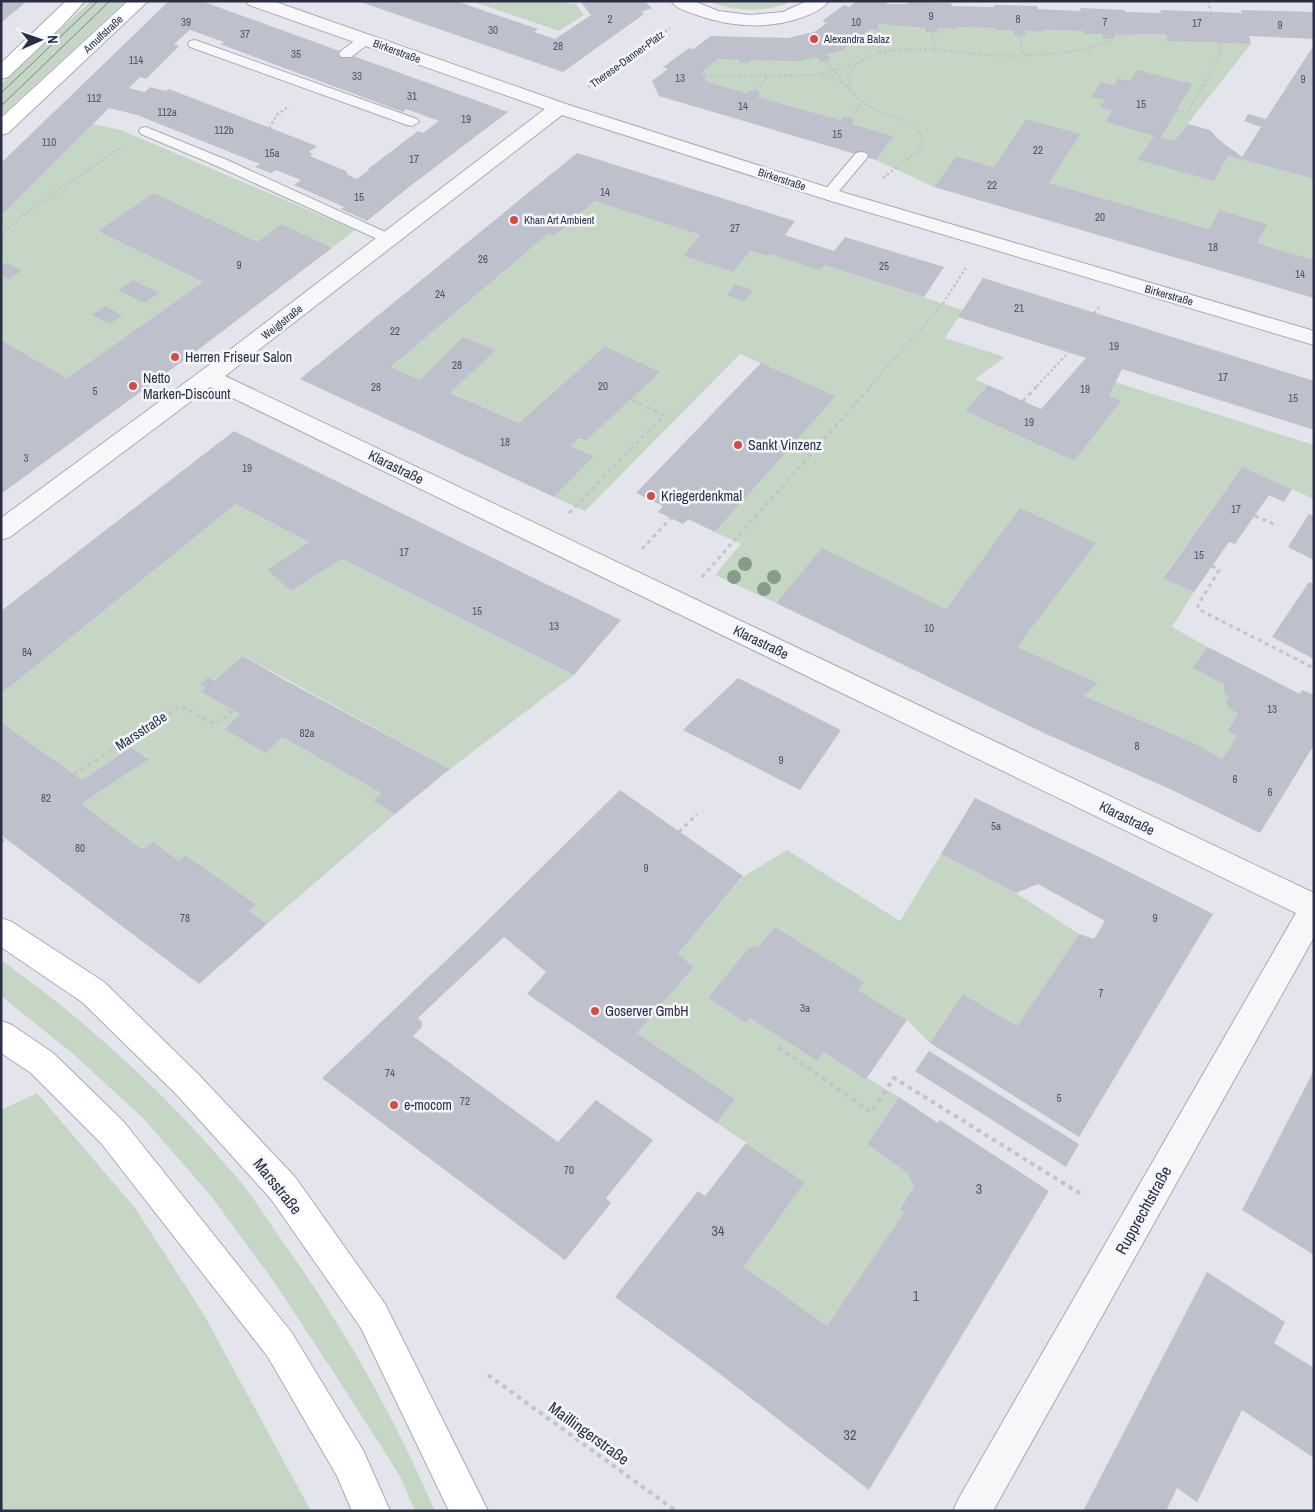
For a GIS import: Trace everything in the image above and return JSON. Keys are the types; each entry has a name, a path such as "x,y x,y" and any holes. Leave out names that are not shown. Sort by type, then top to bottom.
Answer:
{"main road":[{"path":"1,72 55,23 76,1"},
{"name":"Arnulfstraße","path":"1,129 138,1"},
{"name":"Marsstraße","path":"1,931 93,992 188,1085 283,1188 373,1316 470,1511"},
{"path":"1,1035 42,1063 112,1132 280,1345 350,1463 371,1511"}],"street":[{"name":"Birkerstraße","path":"255,1 559,108 853,202 1314,338"},
{"path":"688,6 717,17 753,20 773,19 792,15 820,1"},
{"name":"Weiglstraße","path":"1,531 209,377 559,108"},
{"name":"Klarastraße","path":"209,377 1314,908"},
{"name":"Rupprechtstraße","path":"972,1511 1314,908"}],"lane":[{"path":"346,54 366,40"},
{"path":"195,44 412,122"},
{"path":"146,131 222,163 388,240"},
{"path":"829,194 861,156"}],"path":[{"path":"1208,1 1211,12"},
{"name":"Therese-Danner-Platz","path":"559,108 688,6"},
{"path":"879,30 880,54"},
{"path":"932,33 935,49"},
{"path":"1020,36 1023,55"},
{"path":"817,75 859,63 880,54 905,48 935,49 979,55 1023,55 1085,50 1108,42 1108,39"},
{"path":"1177,111 1189,110 1220,56 1220,43"},
{"path":"826,61 862,102 915,127 921,133 923,144 919,150 853,202"},
{"path":"850,89 850,75 859,63"},
{"path":"704,76 817,75 833,77 850,89"},
{"path":"756,91 769,76"},
{"path":"849,118 862,102"},
{"path":"1,236 24,214 146,131"},
{"path":"700,579 942,305 967,265"},
{"path":"1023,401 1069,352"},
{"path":"567,515 664,415 630,399"},
{"path":"1255,516 1276,524"},
{"path":"640,550 671,518"},
{"path":"1212,566 1220,570 1198,605 1198,609 1314,668"},
{"name":"Marsstraße","path":"74,774 181,706 216,725 233,710"},
{"path":"679,832 697,814"},
{"path":"1,842 5,838"},
{"path":"778,1047 871,1112 894,1078 1081,1194"},
{"name":"Maillingerstraße","path":"488,1374 676,1511"}],"green space":[{"path":"91,1 126,1 1,116 1,84"},
{"path":"471,1 566,1 568,4 575,3 584,15 559,31"},
{"path":"706,1 792,1 771,8 749,10 727,7"},
{"path":"878,24 926,28 927,32 937,33 937,28 954,29 954,27 996,28 996,30 1014,31 1014,35 1025,36 1025,31 1084,31 1085,34 1102,34 1103,39 1114,39 1114,35 1166,34 1168,41 1251,44 1174,141 1161,138 1191,84 1130,81 1119,78 1114,85 1101,82 1092,97 1104,100 1100,108 1112,111 1105,122 1154,136 1139,160 1214,181 1228,156 1314,179 1314,260 1257,243 1266,224 1219,210 1209,229 1049,183 1081,134 1026,119 994,167 956,156 934,187 876,160 894,136 852,124 854,119 844,116 840,120 758,97 761,93 751,90 747,93 707,82 702,72 718,59 739,60 739,63 750,63 750,60 816,57 821,62 830,59 826,54 870,30 879,30"},
{"path":"93,124 121,130 355,230 332,248 282,224 257,242 99,231 203,282 67,378 1,340 1,216"},
{"path":"595,201 700,235 683,256 733,272 750,251 768,256 770,254 824,265 963,310 945,338 1005,357 975,379 988,385 965,411 1074,461 1120,401 1109,396 1115,382 1314,445 1314,499 1242,467 1163,577 1194,592 1172,627 1208,647 1192,668 1225,685 1223,688 1225,695 1229,697 1227,707 1238,714 1227,730 1237,736 1222,759 1196,744 1084,696 1098,683 1017,647 1020,509 946,609 822,549 776,603 715,575 741,544 715,532 836,396 740,354 585,511 554,497 593,456 570,446 579,438 586,441 659,372 605,346 519,423 450,393 495,350 463,337 420,380 391,367 548,234 554,236"},
{"path":"236,504 309,542 267,570 291,591 342,559 574,675 450,769 244,656 214,681 208,678 201,685 205,687 201,692 240,714 224,729 266,752 282,737 381,793 373,801 395,814 267,924 249,911 255,903 185,855 179,861 153,842 142,849 81,804 149,758 131,747 82,780 1,722 1,694"},
{"path":"787,850 900,921 941,854 1016,893 1079,934 1017,1026 963,994 930,1043 907,1020 858,990 863,982 775,927 759,946 748,948 708,998 746,1023 750,1018 817,1061 824,1052 899,1097 867,1144 907,1173 914,1187 899,1209 904,1212 827,1326 744,1267 805,1182 717,1123 735,1099 637,1033 694,967 678,954 743,877"},
{"path":"1,960 64,1008 124,1060 181,1115 234,1174 299,1265 343,1333 383,1403 419,1474 435,1511 415,1511 400,1476 336,1376 274,1282 211,1196 143,1118 72,1053 1,996"},
{"path":"37,1093 135,1208 203,1313 311,1511 1,1511 1,1110"}],"building":[{"path":"1,1 27,1 1,23"},
{"path":"169,1 204,2 508,112 367,221 341,209 344,207 294,185 301,180 276,170 271,173 255,167 260,164 137,115 109,108 1,216 1,163","holes":["190,30 224,42 220,44 403,112 406,109 439,121 423,133 418,131 357,179 348,175 346,171 310,156 313,154 309,152 317,146 169,89 166,91 150,87 145,92 129,88 140,77 146,79 179,46 174,44"]},
{"path":"358,1 456,1 538,29 534,32 555,39 591,15 580,1 644,1 652,8 641,12 644,14 563,72"},
{"path":"857,1 887,1 887,4 908,4 908,2 951,3 952,6 1037,6 1038,9 1081,11 1080,8 1161,13 1160,10 1242,13 1241,10 1314,12 1314,39 1249,36 1251,44 1167,41 1166,34 1114,35 1114,39 1103,39 1102,34 1084,34 1084,31 1025,31 1026,36 1014,35 1014,31 996,30 996,28 954,27 955,29 937,28 937,33 926,32 926,28 878,24 879,30 870,30 843,50 826,54 831,59 821,62 816,57 799,61 750,60 750,63 739,63 739,60 718,59 702,72 707,82 747,93 751,90 756,91 761,93 758,97 840,120 844,116 855,119 852,124 894,136 876,160 659,96 652,81 668,69 663,67 689,48 693,49 711,36 788,38 814,32 827,23 822,21 844,5 849,7"},
{"path":"1314,45 1314,179 1228,156 1214,181 1138,160 1154,136 1105,122 1112,111 1100,108 1104,100 1091,97 1101,82 1114,85 1118,78 1130,81 1137,70 1192,84 1161,138 1174,141 1188,124 1210,130 1219,140 1242,157 1261,127 1244,121 1248,114 1266,119"},
{"path":"1026,119 1081,134 1049,183 1209,229 1219,210 1267,224 1257,243 1314,260 1314,298 934,187 956,156 994,167"},
{"path":"577,153 795,221 785,235 834,251 845,237 944,267 924,297 824,265 820,270 770,254 768,256 750,251 733,272 683,256 700,235 595,201 554,236 548,234 391,367 420,380 463,337 496,350 450,393 519,423 605,346 660,372 586,441 579,438 570,446 594,456 554,497 300,379"},
{"path":"154,193 257,242 282,224 332,248 199,349 1,494 1,340 67,378 203,282 98,231"},
{"path":"7,263 22,271 9,279 1,275 1,266"},
{"path":"983,278 1314,381 1314,430 1122,369 1109,396 1121,401 1074,461 965,411 988,385 1041,409 1086,358 958,317"},
{"path":"133,280 159,293 144,303 118,290"},
{"path":"735,284 753,290 744,301 727,295"},
{"path":"105,306 122,315 110,324 92,315"},
{"name":"Sankt Vinzenz","path":"761,363 836,396 715,532 688,519 683,524 658,512 663,506 636,493"},
{"path":"234,431 621,620 574,675 342,559 291,591 267,570 309,542 236,504 1,694 1,611"},
{"path":"1242,467 1292,489 1284,502 1269,495 1235,544 1229,542 1194,592 1163,578"},
{"path":"1020,508 1096,543 1017,647 1098,683 1084,696 1196,744 1222,759 1237,736 1227,731 1238,714 1227,707 1226,701 1229,697 1225,695 1223,688 1225,685 1192,668 1208,647 1300,694 1302,690 1314,695 1314,745 1260,833 1172,790 1044,733 776,603 822,548 946,609"},
{"path":"1309,514 1314,516 1314,560 1288,547"},
{"path":"1309,582 1314,584 1314,659 1272,637"},
{"path":"243,656 450,769 395,814 373,801 381,793 282,737 266,753 224,729 240,714 201,692 205,687 200,685 208,677 214,681"},
{"path":"738,678 841,730 800,790 683,730"},
{"path":"1,722 82,780 131,747 149,759 81,804 142,849 153,842 179,861 185,855 256,904 249,911 267,924 199,984 1,835"},
{"path":"620,790 743,876 678,954 694,967 637,1033 735,1099 717,1123 527,994 546,972 504,937 418,1018 422,1022 422,1027 413,1036 558,1142 596,1100 653,1140 606,1198 611,1203 565,1260 322,1078 476,932"},
{"path":"975,798 1213,914 1079,1137 930,1043 963,994 1017,1026 1079,934 1094,939 1105,921 1038,884 1016,893 941,854"},
{"path":"775,927 864,982 858,990 907,1020 866,1079 824,1052 817,1061 750,1018 746,1023 708,998 748,948 759,946"},
{"path":"929,1051 1079,1144 1066,1167 915,1071"},
{"path":"1314,1070 1314,1255 1242,1210"},
{"path":"899,1097 938,1123 940,1120 1049,1191 869,1490 711,1367 615,1297 698,1191 705,1196 746,1143 805,1182 744,1267 827,1326 904,1212 899,1210 914,1187 907,1173 867,1144"},
{"path":"1207,1272 1285,1322 1274,1343 1314,1368 1314,1458 1242,1410 1197,1502 1177,1488 1166,1511 1083,1511"}],"tram line":[{"path":"1,93 98,1"},
{"path":"1,106 110,1"}],"place":[{"name":"Alexandra Balaz","path":"814,39"},
{"name":"Khan Art Ambient","path":"514,220"},
{"name":"Herren Friseur Salon","path":"175,357"},
{"name":"Netto Marken-Discount","path":"133,386"},
{"name":"Sankt Vinzenz","path":"738,445"},
{"name":"Kriegerdenkmal","path":"651,496"},
{"name":"Goserver GmbH","path":"595,1011"},
{"name":"e-mocom","path":"394,1105"}]}
